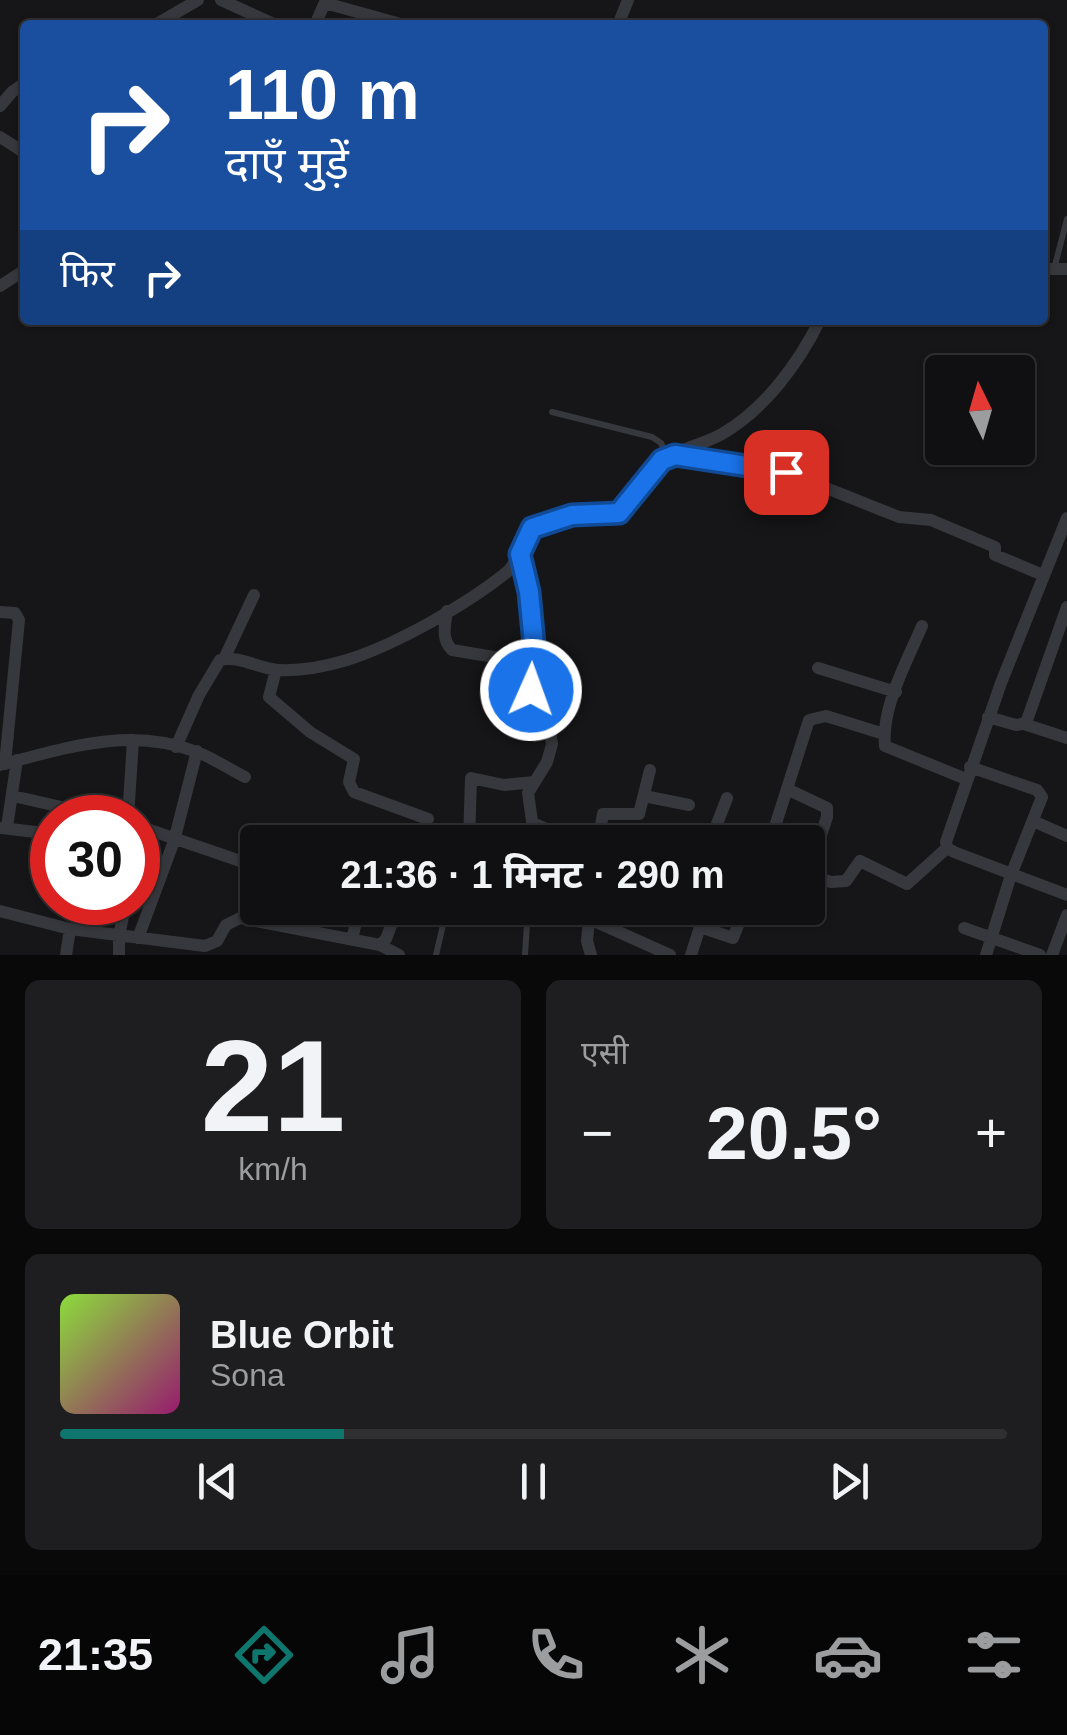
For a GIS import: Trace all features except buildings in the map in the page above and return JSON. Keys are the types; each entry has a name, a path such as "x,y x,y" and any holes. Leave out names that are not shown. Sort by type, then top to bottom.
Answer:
{"street":[{"path":"167,19 198,0"},
{"path":"221,0 265,20"},
{"path":"326,2 387,20"},
{"path":"0,106 20,86"},
{"path":"224,659 282,670 320,666 367,653 447,611 507,572 520,554 528,532 537,525 572,515 619,513 671,456 718,436 759,405 800,355 817,325"},
{"path":"671,456 767,468 802,477 899,516 931,520 995,547 995,556 1043,574"},
{"path":"947,848 988,718 1067,518"},
{"path":"520,554 529,592 534,644 533,696 550,726 552,744 548,762 527,798 533,823 537,825"},
{"path":"176,746 202,688 224,659 254,595"},
{"path":"1024,724 1067,608"},
{"path":"447,611 445,644 452,650 512,660 532,674"},
{"path":"0,612 16,613 19,620 7,763 13,796 4,828 30,831"},
{"path":"922,626 884,734 888,749 1040,791 1042,800 1010,875 986,955"},
{"path":"818,668 896,692"},
{"path":"282,670 268,697 310,732 354,759 349,782 354,792 428,819"},
{"path":"775,825 806,727 814,717 826,716 884,734"},
{"path":"988,718 1024,724 1067,738"},
{"path":"7,763 80,743 134,740 196,752 245,777"},
{"path":"130,795 134,740"},
{"path":"138,938 174,841 196,752"},
{"path":"601,825 603,814 638,816 650,770"},
{"path":"469,825 471,778 504,785 534,782"},
{"path":"787,789 824,804 824,825"},
{"path":"13,796 30,800"},
{"path":"644,796 689,805"},
{"path":"717,825 727,798"},
{"path":"1033,822 1067,836"},
{"path":"160,835 240,861"},
{"path":"825,880 846,881 860,861 907,884 947,848"},
{"path":"947,848 1067,894"},
{"path":"0,912 70,929 217,948 226,925 240,918 352,940 400,955"},
{"path":"1052,955 1067,915"},
{"path":"120,955 121,925"},
{"path":"352,940 355,925"},
{"path":"376,948 386,939 392,925"},
{"path":"589,925 590,955"},
{"path":"611,925 669,955"},
{"path":"691,955 700,927 733,938 738,925"},
{"path":"964,928 1040,955"},
{"path":"66,955 70,929"}],"lane":[{"path":"1055,269 1067,219"},
{"path":"552,412 652,438 671,456"},
{"path":"436,955 444,925"},
{"path":"526,955 527,925"}],"route":[{"path":"531,690 534,644 529,592 520,554 532,528 572,515 619,513 662,460 675,455 786,472"}]}
